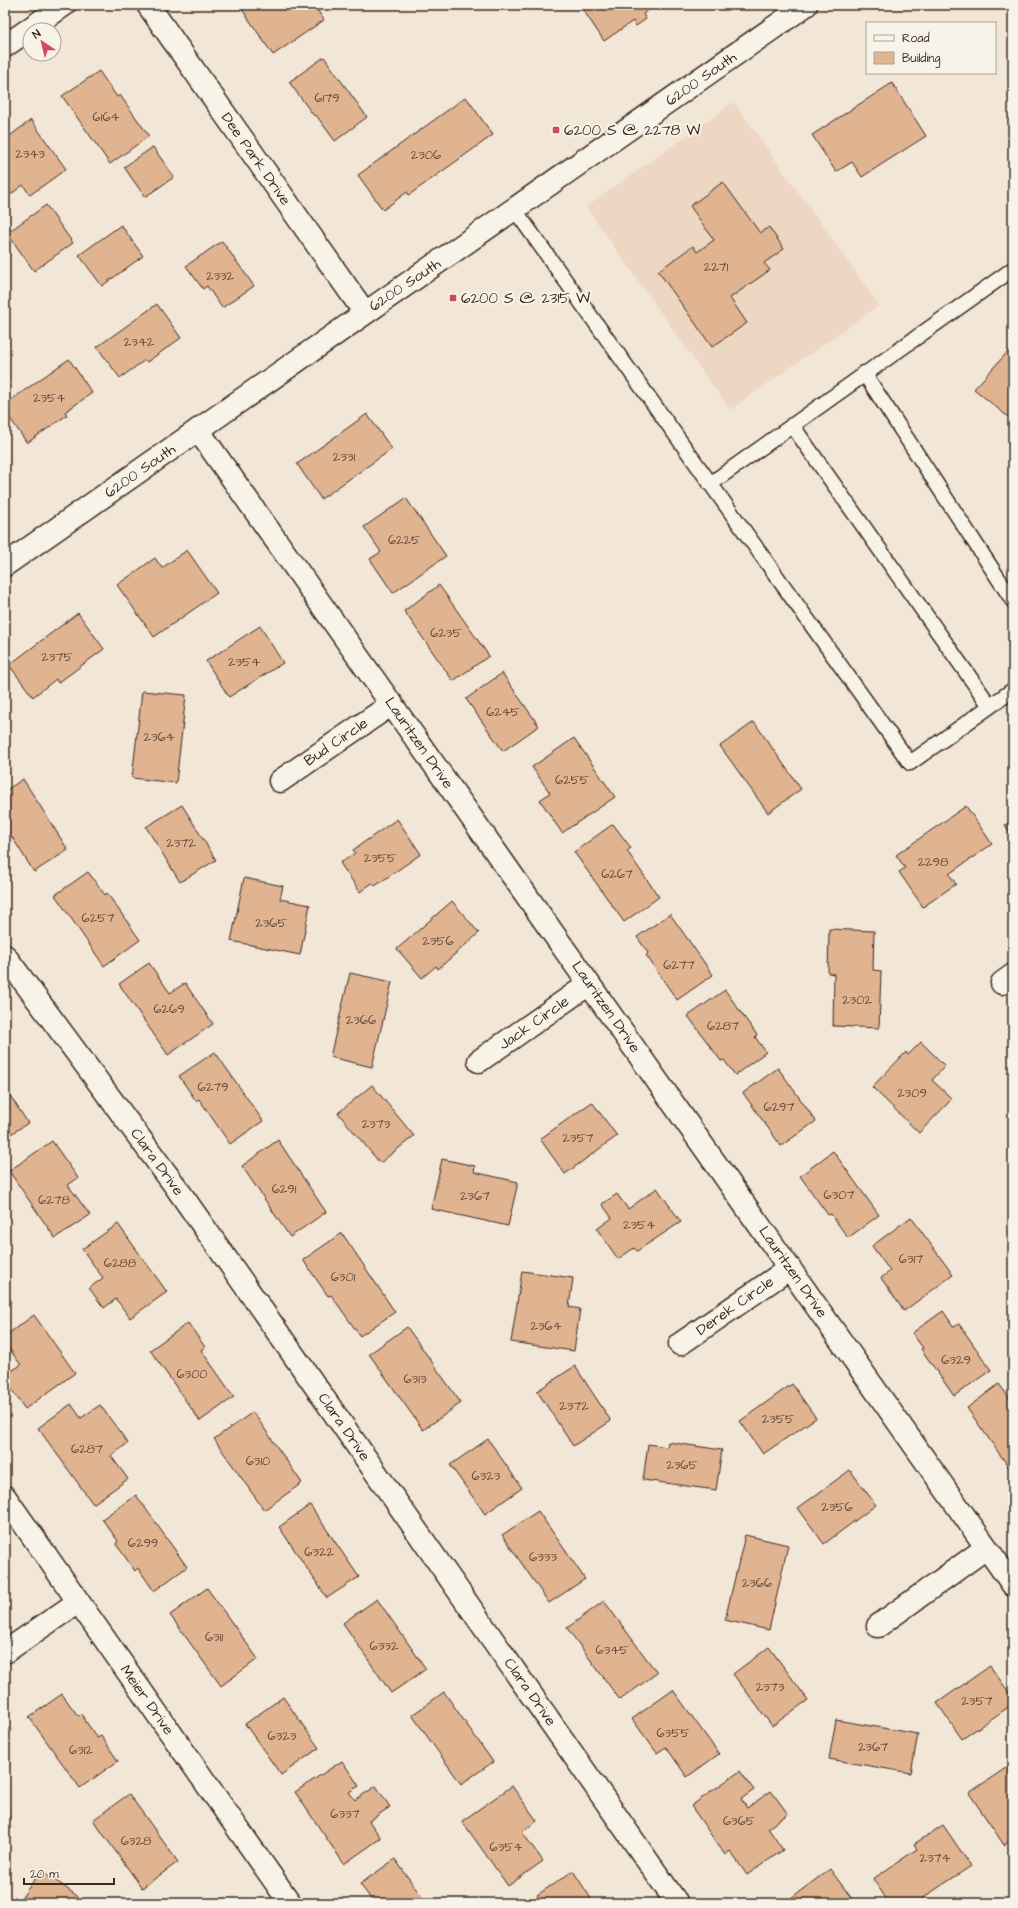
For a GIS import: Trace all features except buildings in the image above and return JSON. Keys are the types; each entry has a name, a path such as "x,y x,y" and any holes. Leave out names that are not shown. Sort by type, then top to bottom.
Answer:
{"street":[{"path":"5,46 64,5"},
{"name":"Dee Park Drive","path":"148,5 365,313"},
{"name":"6200 South","path":"5,565 515,210 806,5"},
{"name":"Lauritzen Drive","path":"198,430 1013,1585"},
{"name":"Bud Circle","path":"280,781 392,704"},
{"name":"Clara Drive","path":"6,959 176,1187 678,1903"},
{"name":"Jack Circle","path":"479,1061 589,984"},
{"name":"Derek Circle","path":"680,1344 790,1268"},
{"name":"Meier Drive","path":"5,1497 290,1903"},
{"path":"878,1626 986,1548"},
{"path":"5,1652 78,1602"}],"lane":[{"path":"515,210 910,763 1013,690"},
{"path":"710,484 864,373 1013,269"},
{"path":"864,373 1013,601"},
{"path":"792,425 990,706"}],"shaded area":[{"path":"734,102 879,305 730,410 586,207"}],"place":[{"name":"6200 S @ 2278 W","path":"556,130"},
{"name":"6200 S @ 2315 W","path":"453,298"}]}
